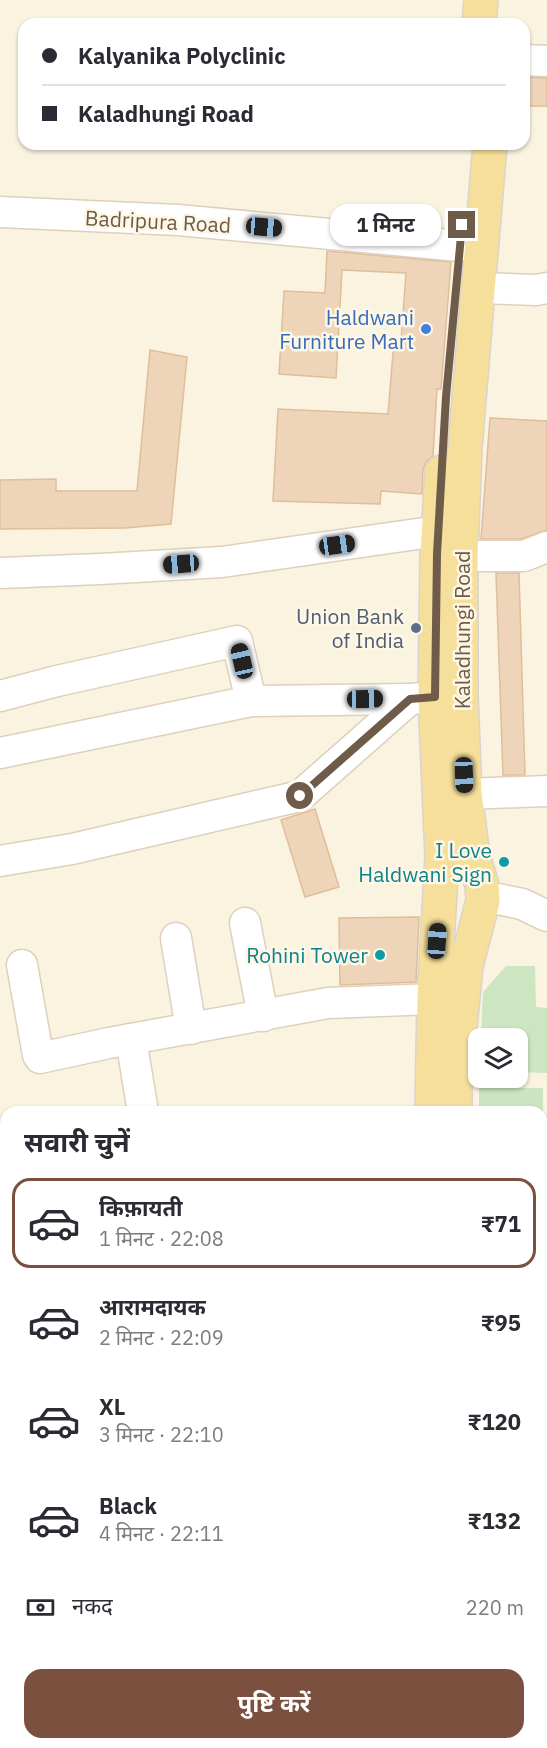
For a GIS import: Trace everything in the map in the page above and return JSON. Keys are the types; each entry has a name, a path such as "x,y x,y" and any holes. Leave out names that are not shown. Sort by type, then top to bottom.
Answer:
{"main road":[{"path":"480,18 481,0"},
{"path":"500,18 501,0"},
{"name":"Kaladhungi Road","path":"432,1106 434,999 439,922 457,856 465,794 436,697 461,556 465,448 478,288 471,247 469,150"},
{"name":"Kaladhungi Road","path":"455,1106 460,1008 466,966 480,910 482,885 457,856 436,697 438,531 446,397 489,150"},
{"path":"439,922 457,928 469,927 480,910"}],"street":[{"path":"530,60 547,61"},
{"name":"Badripura Road","path":"0,212 178,220 471,247"},
{"path":"478,288 547,288"},
{"path":"0,573 222,562 438,531"},
{"path":"461,556 524,556 547,548"},
{"path":"0,696 237,641 251,701"},
{"path":"0,753 251,701 436,697"},
{"path":"0,861 72,849 300,796 436,697"},
{"path":"465,794 547,791"},
{"path":"480,910 522,904 547,916"},
{"path":"245,923 263,1016"},
{"path":"176,938 191,1029"},
{"path":"22,965 40,1058 328,1003 434,999"},
{"path":"131,1039 142,1106"}],"green space":[{"path":"506,966 535,966 536,1007 547,1008 547,1073 528,1072 528,1028 481,1028 483,992"},
{"path":"479,1088 543,1088 543,1106 479,1106"}],"building":[{"path":"530,77 547,78 547,106 530,106"},
{"path":"327,251 451,262 441,389 437,389 433,456 426,462 423,470 422,494 381,491 380,504 273,501 278,409 388,414 394,341 401,341 406,273 342,270 336,378 279,374 284,291 325,293"},
{"path":"150,350 187,357 171,524 125,528 0,529 0,480 56,479 56,491 137,491"},
{"path":"490,418 547,421 547,530 521,539 481,539"},
{"path":"496,573 519,573 525,775 503,775"},
{"path":"315,809 339,887 305,897 281,820"},
{"name":"Rohini Tower","path":"419,917 416,982 340,985 339,918"}],"place":[{"name":"Haldwani Furniture Mart","path":"426,329"},
{"name":"Union Bank of India","path":"416,628"},
{"name":"I Love Haldwani Sign","path":"504,862"},
{"name":"Rohini Tower","path":"380,955"}],"route":[{"path":"300,796 410,699 435,697 437,554 446,397 462,225"}]}
